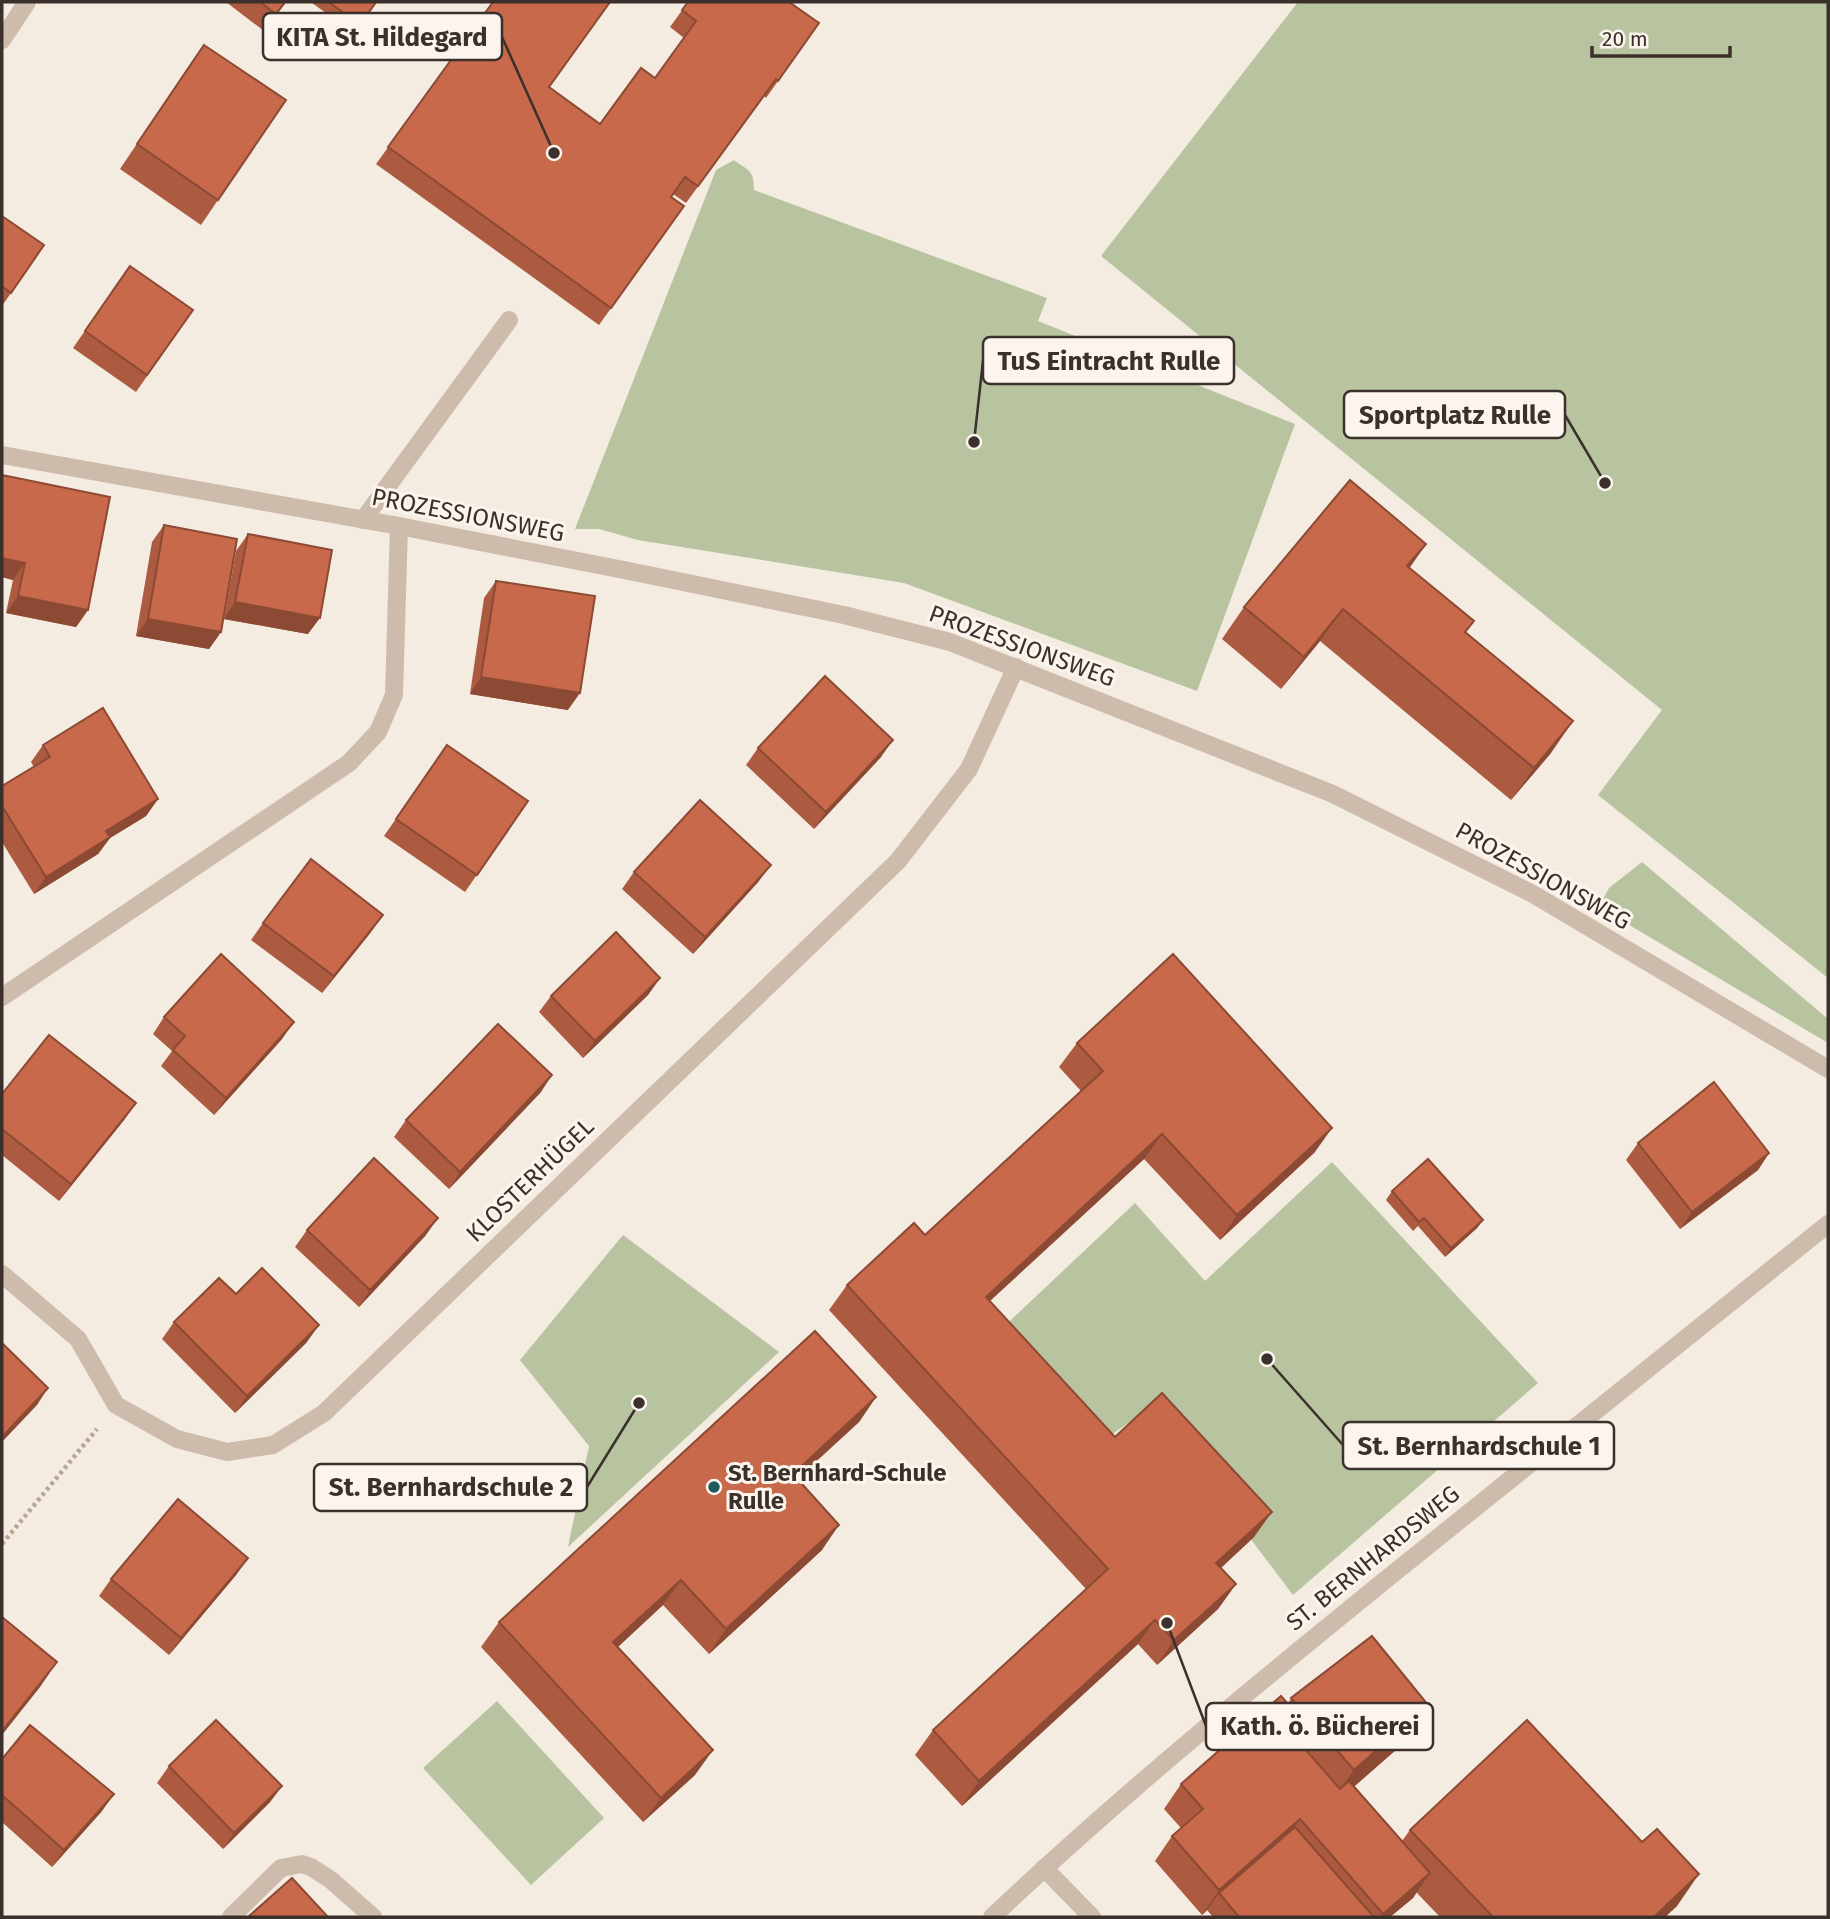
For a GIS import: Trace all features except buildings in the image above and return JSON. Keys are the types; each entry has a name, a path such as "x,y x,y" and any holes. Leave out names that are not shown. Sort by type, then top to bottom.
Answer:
{"street":[{"path":"2,40 27,2"},
{"path":"363,520 509,320"},
{"name":"PROZESSIONSWEG","path":"2,454 399,526 844,614 950,642 1333,794 1533,894 1828,1069"},
{"path":"2,997 348,763 378,732 394,695 399,526"},
{"name":"KLOSTERHÜGEL","path":"116,1405 177,1439 227,1452 273,1445 324,1413 898,861 969,769 1016,667"},
{"name":"ST. BERNHARDSWEG","path":"992,1917 1044,1868 1244,1695 1828,1224"},
{"path":"2,1274 78,1339 116,1405"},
{"path":"231,1917 281,1868 302,1864 331,1880 373,1917"},
{"path":"1044,1868 1092,1917"}],"path":[{"path":"2,1544 116,1405"}],"green space":[{"path":"1298,2 1828,3 1828,978 1598,795 1662,710 1101,256"},
{"path":"734,160 752,175 754,190 1047,298 1038,321 1295,424 1197,691 904,583 638,540 599,529 575,529 716,170"},
{"path":"1642,862 1828,1019 1828,1043 1599,907 1609,888"},
{"path":"1332,1162 1538,1383 1293,1595 1151,1407 1097,1445 995,1335 1135,1203 1205,1281"},
{"path":"623,1235 779,1352 568,1547 589,1446 520,1360"},
{"path":"497,1701 604,1818 531,1885 423,1768"}],"place":[{"name":"KITA St. Hildegard","path":"554,153"},
{"name":"TuS Eintracht Rulle","path":"974,442"},
{"name":"Sportplatz Rulle","path":"1605,483"},
{"name":"St. Bernhardschule 1","path":"1267,1359"},
{"name":"St. Bernhardschule 2","path":"639,1403"},
{"name":"St. Bernhard-Schule Rulle","path":"714,1487"},
{"name":"Kath. ö. Bücherei","path":"1167,1623"}]}
